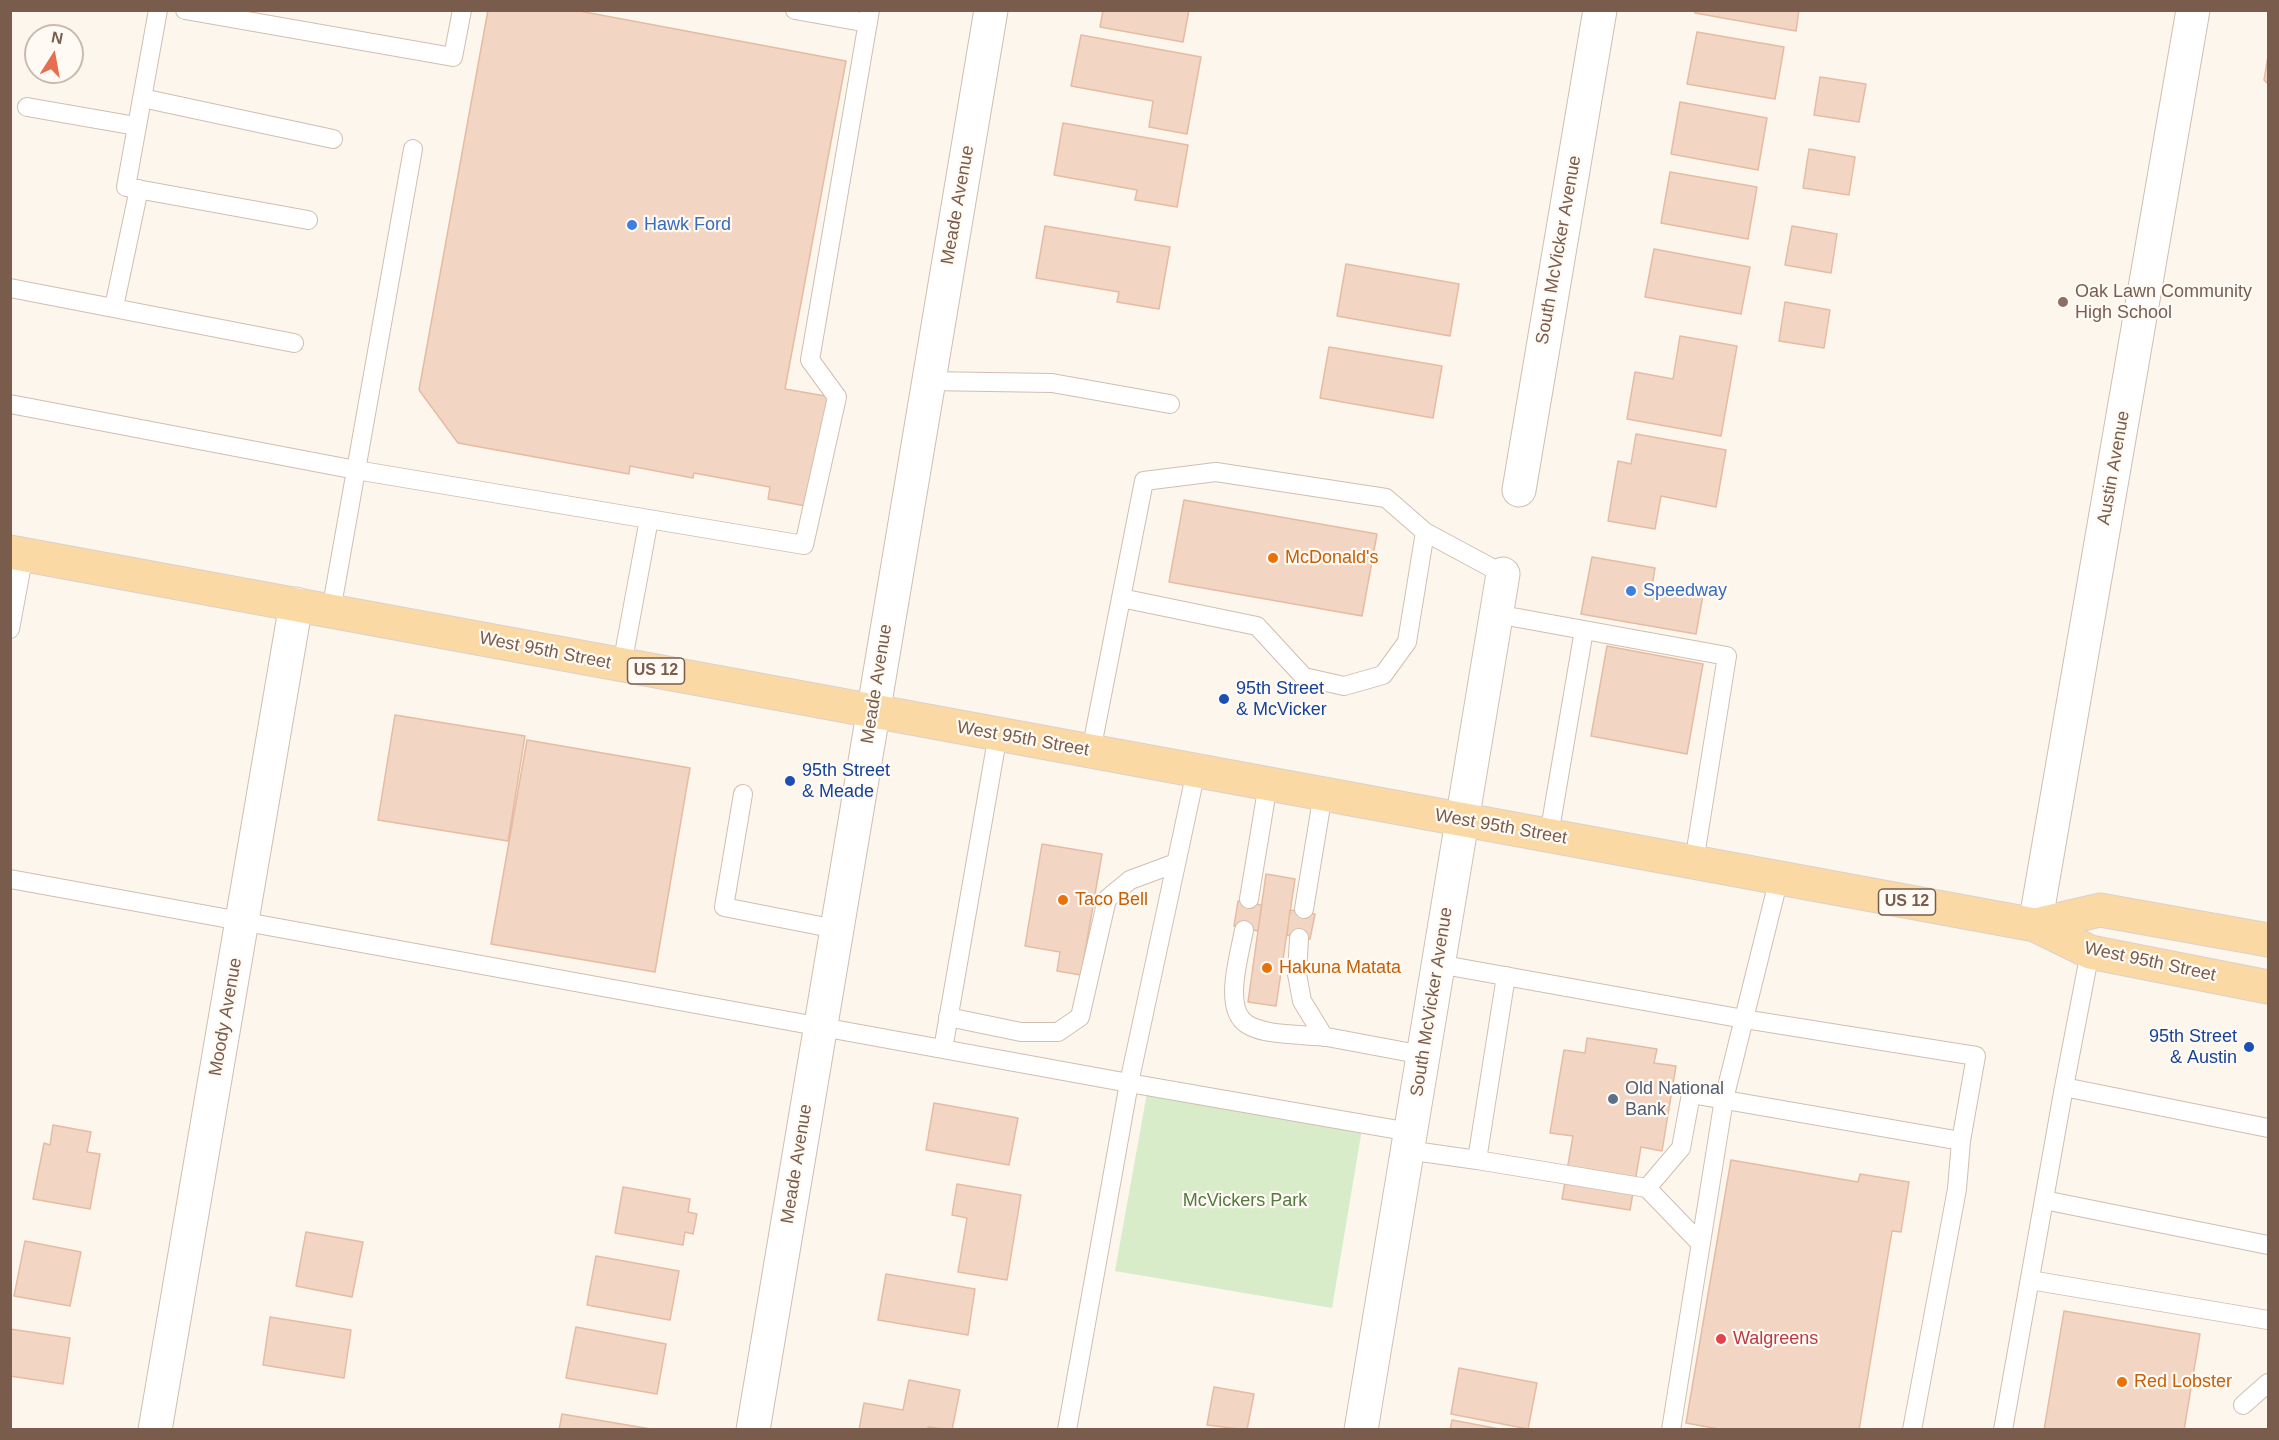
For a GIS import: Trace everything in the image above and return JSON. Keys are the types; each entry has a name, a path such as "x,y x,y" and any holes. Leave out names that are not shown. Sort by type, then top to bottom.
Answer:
{"main road":[{"name":"West 95th Street","path":"17,553 2035,925 2090,952 2268,987"},
{"name":"West 95th Street","path":"2035,925 2100,910 2268,940"}],"street":[{"name":"Meade Avenue","path":"753,1430 991,10"},
{"name":"South McVicker Avenue","path":"1519,490 1600,10"},
{"name":"Austin Avenue","path":"2035,925 2193,10"},
{"name":"South McVicker Avenue","path":"1361,1430 1503,574"},
{"name":"Moody Avenue","path":"155,1430 296,604"}],"lane":[{"path":"158,10 126,188 308,220"},
{"path":"184,10 453,57 462,10"},
{"path":"10,404 356,470 804,545 837,397 810,360 869,17 795,10"},
{"path":"142,98 333,139"},
{"path":"27,107 136,126"},
{"path":"331,611 412,149"},
{"path":"114,307 139,189"},
{"path":"10,288 294,343"},
{"path":"928,381 1052,383 1170,404"},
{"path":"1092,751 1144,481 1216,472 1386,498 1425,532 1503,574"},
{"path":"622,665 649,519"},
{"path":"1121,598 1257,626 1304,677 1344,687 1383,675 1407,642 1425,532"},
{"path":"10,629 17,553"},
{"path":"1496,614 1727,656 1694,862"},
{"path":"1549,835 1584,630"},
{"path":"943,1049 998,734"},
{"path":"1067,1430 1129,1083 1196,771"},
{"path":"1249,899 1268,784"},
{"path":"743,794 724,907 836,929"},
{"path":"1304,909 1323,794"},
{"path":"948,1017 1021,1032 1058,1032 1080,1017 1107,899 1130,880 1176,863"},
{"path":"1671,1430 1724,1099 1779,878"},
{"path":"10,879 1129,1083 1409,1141 1477,1160 1647,1188 1701,1244"},
{"path":"1244,930 1232,993 1241,1019 1253,1027 1286,1035 1324,1037 1423,1055"},
{"path":"1299,939 1297,974 1302,1001 1324,1037"},
{"path":"2003,1430 2090,952"},
{"path":"1438,964 1976,1056 1961,1141 1957,1189 1912,1430"},
{"path":"1477,1160 1506,976"},
{"path":"2064,1087 2268,1128"},
{"path":"1647,1188 1681,1148 1691,1094 1961,1141"},
{"path":"2044,1200 2268,1245"},
{"path":"2030,1280 2268,1320"},
{"path":"2243,1405 2268,1383"}],"green space":[{"name":"McVickers Park","path":"1147,1093 1362,1129 1332,1308 1115,1271"}],"building":[{"name":"Hawk Ford","path":"488,10 574,10 846,61 785,389 831,397 811,507 768,499 770,487 694,473 693,478 630,466 629,474 458,443 419,390"},
{"path":"1103,10 1189,10 1183,42 1100,27"},
{"path":"1695,10 1799,10 1796,31 1695,13"},
{"path":"1697,32 1784,47 1775,99 1687,84"},
{"path":"1081,35 1201,57 1187,134 1149,127 1153,101 1071,86"},
{"path":"2268,56 2268,84 2264,80"},
{"path":"1820,77 1866,84 1859,122 1814,115"},
{"path":"1680,102 1767,118 1758,170 1671,154"},
{"path":"1063,123 1188,145 1177,207 1135,200 1137,190 1054,175"},
{"path":"1809,149 1855,157 1849,195 1803,188"},
{"path":"1670,172 1757,187 1748,239 1661,223"},
{"path":"1045,226 1170,247 1159,309 1117,302 1119,292 1036,278"},
{"path":"1792,226 1837,234 1831,273 1785,265"},
{"path":"1654,249 1750,267 1741,314 1645,297"},
{"path":"1346,264 1459,284 1450,336 1337,316"},
{"path":"1785,302 1830,310 1824,348 1779,341"},
{"path":"1680,336 1737,346 1721,436 1627,419 1635,372 1673,379"},
{"path":"1329,347 1442,366 1433,418 1320,398"},
{"path":"1636,434 1726,450 1716,507 1661,496 1655,529 1608,521 1618,461 1631,464"},
{"name":"McDonald's","path":"1184,500 1377,534 1362,616 1169,582"},
{"name":"Speedway","path":"1592,557 1655,568 1652,587 1703,595 1696,634 1581,614"},
{"name":"Speedway","path":"1607,646 1703,664 1687,754 1591,736"},
{"path":"395,715 525,736 508,841 378,820"},
{"path":"527,740 690,768 655,972 491,944"},
{"name":"Taco Bell","path":"1042,844 1102,854 1081,975 1057,971 1060,952 1025,946"},
{"name":"Hakuna Matata","path":"1266,874 1295,879 1276,1006 1248,1002"},
{"path":"1238,901 1262,905 1258,931 1234,926"},
{"path":"1290,910 1315,914 1310,939 1287,935"},
{"name":"Old National Bank","path":"1587,1038 1657,1049 1654,1063 1676,1066 1662,1151 1641,1147 1630,1210 1562,1199 1573,1136 1550,1133 1564,1050 1585,1053"},
{"path":"934,1103 1018,1118 1009,1165 926,1150"},
{"path":"53,1125 91,1132 87,1152 100,1154 90,1209 33,1199 44,1143 50,1145"},
{"name":"Walgreens","path":"1731,1160 1858,1182 1860,1174 1909,1182 1901,1232 1892,1231 1859,1430 1724,1430 1686,1423"},
{"path":"957,1184 1021,1195 1007,1280 958,1272 967,1218 952,1215"},
{"path":"623,1187 690,1199 688,1212 697,1214 693,1234 685,1232 683,1245 615,1233"},
{"path":"306,1232 363,1242 352,1297 296,1286"},
{"path":"25,1241 81,1252 70,1306 14,1296"},
{"path":"596,1256 679,1271 670,1320 587,1305"},
{"path":"886,1274 975,1289 968,1335 878,1320"},
{"name":"Red Lobster","path":"2064,1311 2200,1334 2184,1430 2044,1430"},
{"path":"270,1317 351,1330 344,1378 263,1365"},
{"path":"576,1327 666,1344 657,1394 566,1378"},
{"path":"10,1329 70,1338 63,1384 10,1376"},
{"path":"1459,1368 1537,1383 1528,1429 1451,1414"},
{"path":"909,1380 960,1390 952,1430 928,1427 927,1430 859,1430 864,1403 903,1410"},
{"path":"1214,1387 1254,1394 1247,1430 1207,1425"},
{"path":"562,1414 651,1429 651,1430 559,1430"},
{"path":"1452,1420 1505,1430 1450,1430"}],"place":[{"name":"Hawk Ford","path":"632,225"},
{"name":"Oak Lawn Community High School","path":"2063,302"},
{"name":"McDonald's","path":"1273,558"},
{"name":"Speedway","path":"1631,591"},
{"name":"95th Street & McVicker","path":"1224,699"},
{"name":"95th Street & Meade","path":"790,781"},
{"name":"Taco Bell","path":"1063,900"},
{"name":"Hakuna Matata","path":"1267,968"},
{"name":"95th Street & Austin","path":"2249,1047"},
{"name":"Old National Bank","path":"1613,1099"},
{"name":"Walgreens","path":"1721,1339"},
{"name":"Red Lobster","path":"2122,1382"}]}
